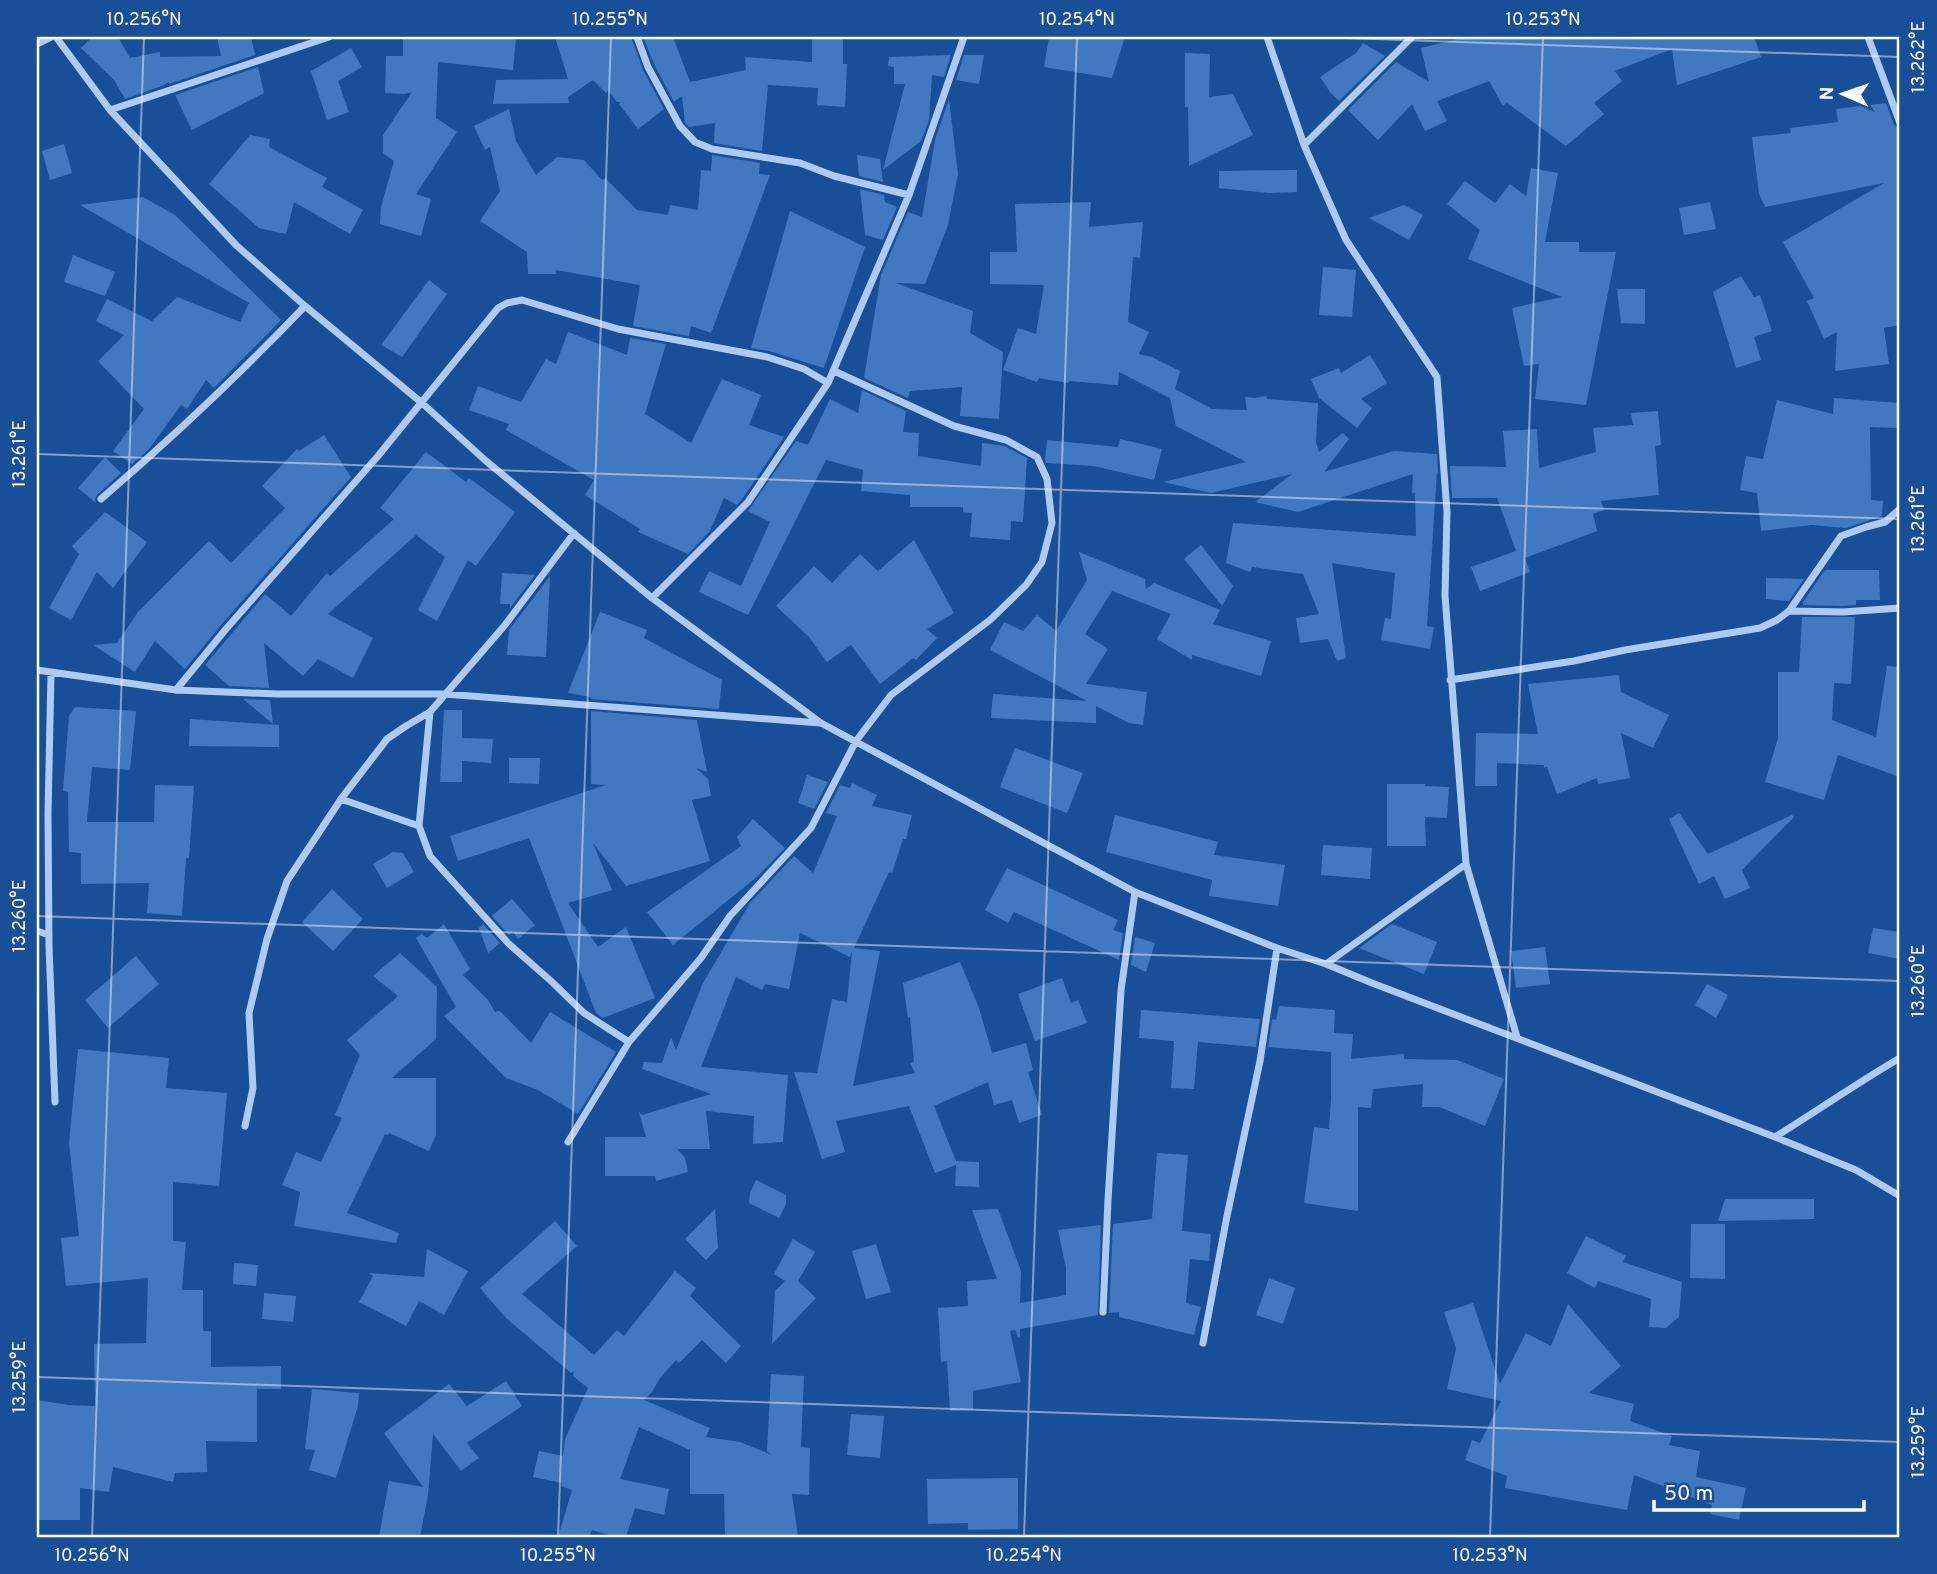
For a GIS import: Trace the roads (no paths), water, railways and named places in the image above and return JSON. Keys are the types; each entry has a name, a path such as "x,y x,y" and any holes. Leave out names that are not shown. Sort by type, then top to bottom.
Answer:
{"street":[{"path":"37,44 53,37 110,110 236,245 305,306 652,598 821,723 1135,892 1775,1137 1856,1170 1900,1196"},
{"path":"110,110 329,37"},
{"path":"637,37 648,67 680,126 695,142 722,151 800,163 834,176 909,195"},
{"path":"652,598 748,502 828,383 909,195 964,37"},
{"path":"1267,37 1304,145 1346,240 1437,377 1447,512 1444,596 1466,864 1517,1037"},
{"path":"1304,145 1412,37"},
{"path":"1868,37 1900,123"},
{"path":"176,690 378,456 499,308 507,303 522,300 618,329 767,356 804,369 828,383"},
{"path":"101,499 157,451 244,369 305,306"},
{"path":"568,1142 629,1042 701,958 730,916 811,828 856,741 891,695 990,620 1026,585 1042,562 1052,523 1047,479 1037,457 1006,440 954,426 834,371"},
{"path":"1450,680 1760,628 1789,611 1841,536 1885,522 1900,509"},
{"path":"245,1126 253,1088 249,1013 267,939 287,881 341,799 387,739 430,712 505,625 574,533"},
{"path":"1789,611 1843,612 1900,608"},
{"path":"37,670 176,690 277,694 444,694 821,723"},
{"path":"51,674 49,935 55,1102"},
{"path":"430,712 419,826 430,856 508,943 584,1013 629,1042"},
{"path":"341,799 419,826"},
{"path":"1326,964 1466,864"},
{"path":"1103,1312 1121,990 1135,892"},
{"path":"37,931 49,935"},
{"path":"1203,1343 1259,1061 1276,948"},
{"path":"1775,1137 1900,1058"}]}
